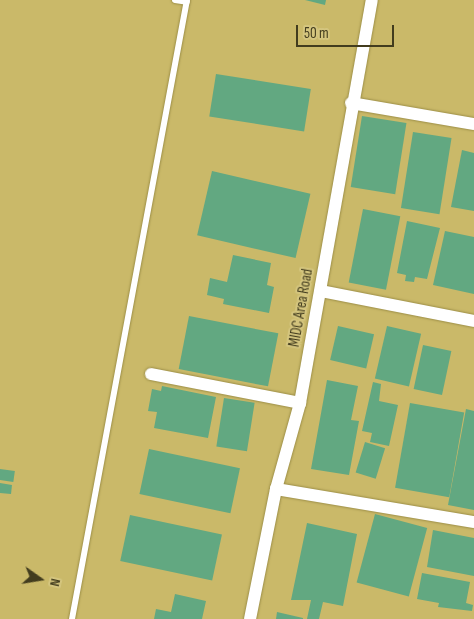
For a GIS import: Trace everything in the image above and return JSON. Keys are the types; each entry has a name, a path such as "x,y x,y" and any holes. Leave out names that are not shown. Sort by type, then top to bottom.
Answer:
{"street":[{"name":"MIDC Area Road","path":"250,619 276,489 300,403 322,291 351,103 372,0"},
{"path":"351,103 474,124"},
{"path":"322,291 474,320"},
{"path":"152,374 300,403"},
{"path":"276,489 474,522"}],"lane":[{"path":"72,619 187,1 175,0"}],"shaded area":[{"path":"0,0 474,0 474,619 0,619"}],"building":[{"path":"305,0 326,0 325,5"},
{"path":"216,74 311,89 304,131 209,116"},
{"path":"362,116 406,123 395,194 351,187"},
{"path":"413,132 452,138 439,214 401,208"},
{"path":"462,150 474,153 474,211 451,207"},
{"path":"212,171 310,194 296,258 197,235"},
{"path":"363,209 400,216 386,290 349,283"},
{"path":"407,221 440,228 427,279 415,277 414,282 405,281 406,275 397,273"},
{"path":"445,231 474,237 474,294 433,285"},
{"path":"233,255 271,263 267,285 274,287 269,313 223,304 224,299 207,295 210,278 227,282"},
{"path":"189,316 278,333 268,386 179,369"},
{"path":"338,326 374,334 366,368 330,360"},
{"path":"387,326 421,334 409,386 375,379"},
{"path":"423,345 451,351 442,395 414,389"},
{"path":"327,380 358,386 351,420 359,421 349,475 311,469"},
{"path":"373,382 381,384 379,401 398,405 389,446 370,442 372,433 362,431"},
{"path":"162,386 216,397 208,438 154,428 157,412 148,411 152,389 161,391"},
{"path":"224,398 255,403 247,451 216,446"},
{"path":"410,403 464,413 449,497 395,488"},
{"path":"466,409 474,411 474,510 448,505"},
{"path":"365,442 385,448 376,479 356,473"},
{"path":"149,449 240,468 230,513 139,494"},
{"path":"0,469 15,471 13,482 0,480"},
{"path":"0,483 12,485 11,494 0,493"},
{"path":"375,514 427,528 409,597 357,583"},
{"path":"130,515 222,535 212,581 120,561"},
{"path":"307,523 357,534 343,606 323,602 319,619 307,619 311,600 291,600"},
{"path":"433,530 474,538 474,576 427,567"},
{"path":"422,573 470,582 466,603 473,605 472,611 438,607 439,603 417,599"},
{"path":"175,594 206,601 202,619 154,619 156,609 171,612"},
{"path":"277,612 303,618 303,619 276,619"}]}
